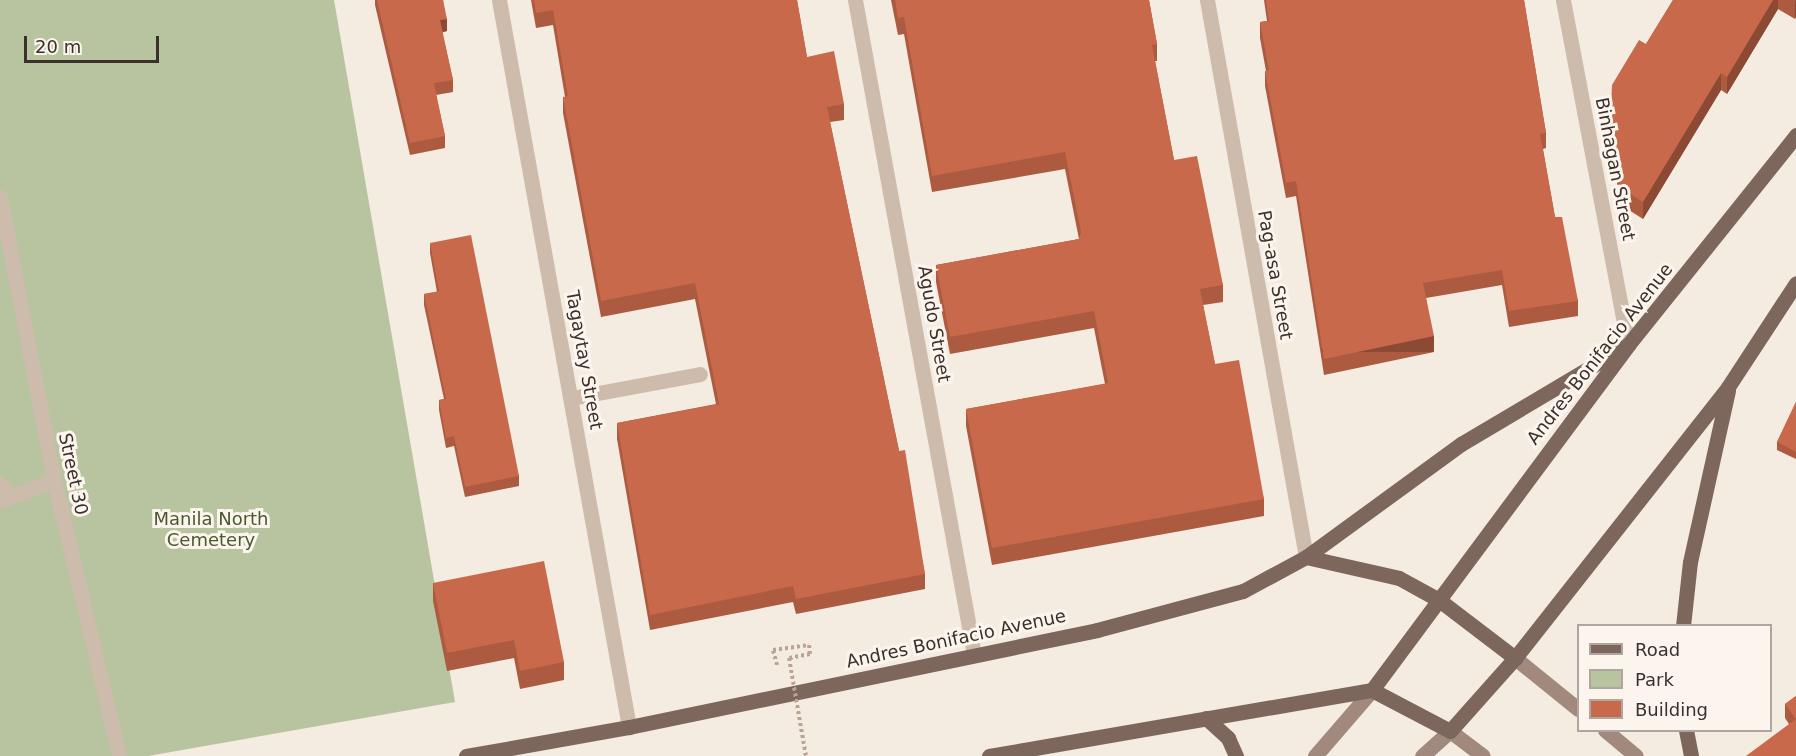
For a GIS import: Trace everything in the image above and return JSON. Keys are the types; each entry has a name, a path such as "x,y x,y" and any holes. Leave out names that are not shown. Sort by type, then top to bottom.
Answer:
{"main road":[{"name":"Andres Bonifacio Avenue","path":"1372,690 1628,345 1796,135"},
{"path":"1422,756 1450,731 1515,658 1728,387 1796,283"},
{"name":"Andres Bonifacio Avenue","path":"466,756 630,727 1097,630 1243,591 1306,557 1461,444 1628,345"},
{"path":"1683,624 1690,562 1728,387"},
{"path":"1306,557 1399,578 1439,600 1577,708"},
{"path":"1314,756 1372,690"},
{"path":"989,756 1372,690 1450,731 1483,756"},
{"path":"1206,718 1228,738 1236,756"},
{"path":"1607,732 1636,756"},
{"path":"1686,732 1690,756"}],"street":[{"name":"Tagaytay Street","path":"499,0 630,727"},
{"name":"Agudo Street","path":"855,0 974,655"},
{"name":"Pag-asa Street","path":"1207,0 1306,557"},
{"name":"Binhagan Street","path":"1563,0 1628,345"},
{"name":"Street 30","path":"0,197 54,480 119,756"},
{"path":"571,398 700,374"},
{"path":"4,493 54,480"}],"path":[{"path":"773,650 809,645 810,654 789,658 806,756"}],"green space":[{"name":"Manila North Cemetery","path":"0,0 334,0 455,702 148,756 0,756"}],"building":[{"path":"377,0 443,0 447,19 440,20 453,80 434,83 445,136 410,143"},
{"path":"534,0 797,0 807,57 834,51 844,104 827,107 899,451 905,450 925,574 796,599 793,586 650,615 617,423 719,404 695,283 601,301 563,97 568,96 553,10 536,13"},
{"path":"895,0 1149,0 1157,44 1152,45 1174,160 1197,156 1223,285 1200,289 1215,364 1239,360 1264,499 992,548 966,409 1108,383 1094,311 950,337 936,265 1079,239 1081,232 1065,152 932,176 904,17 898,18"},
{"path":"1266,0 1524,0 1546,133 1540,134 1555,217 1562,217 1578,301 1509,311 1502,270 1423,283 1434,336 1324,359 1296,181 1286,183 1265,71 1269,70 1260,22 1269,21"},
{"path":"1673,0 1773,0 1727,77 1721,73 1643,202 1621,188 1610,127 1612,85 1639,40 1646,44"},
{"path":"471,235 519,476 465,487 454,436 446,438 439,400 446,399 424,294 439,291 430,243"},
{"path":"1796,402 1796,452 1777,442"},
{"path":"544,561 564,662 520,671 514,640 447,653 433,583"},
{"path":"1796,696 1796,719 1785,704"},
{"path":"1796,719 1796,756 1746,756"}]}
